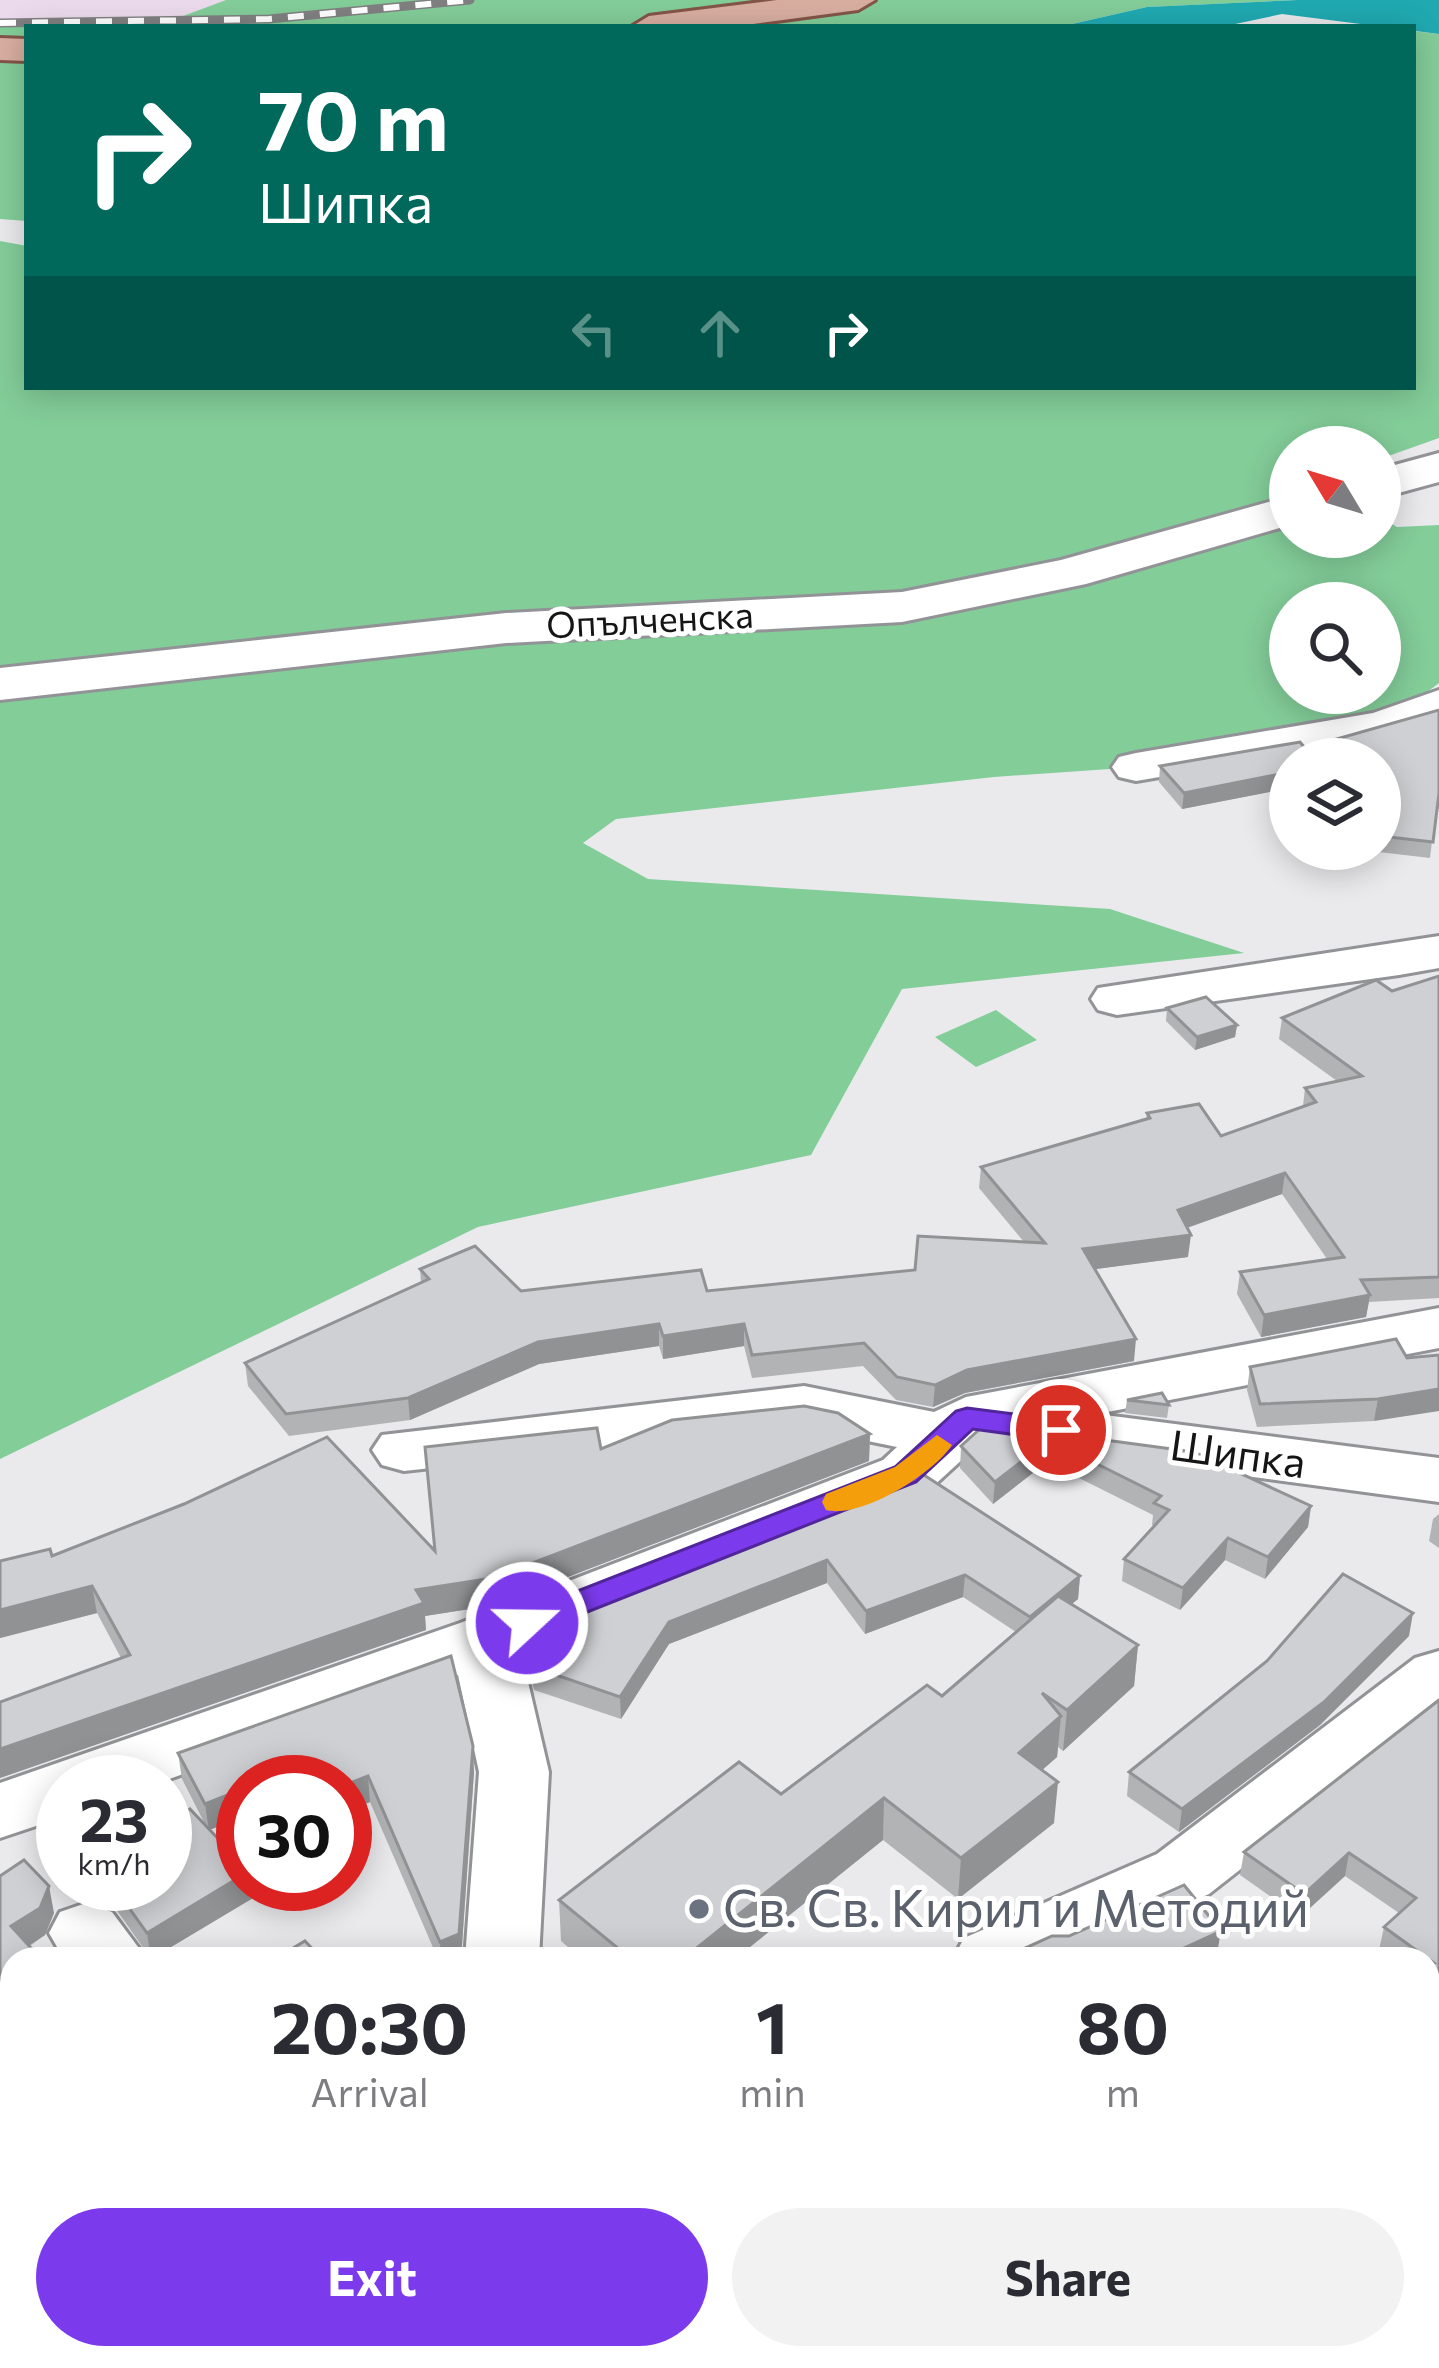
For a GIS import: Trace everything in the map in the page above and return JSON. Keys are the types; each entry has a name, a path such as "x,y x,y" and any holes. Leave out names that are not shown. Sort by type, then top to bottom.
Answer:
{"main road":[{"path":"672,24 858,0"}],"street":[{"path":"1401,478 1439,467"},
{"name":"Опълченска","path":"0,684 506,628 902,607 1068,573 1269,516"},
{"path":"1136,767 1384,725 1439,704"},
{"path":"1118,999 1172,987 1356,969 1439,952"},
{"path":"159,1755 484,1640 905,1475 957,1427 1439,1328"},
{"name":"Шипка","path":"404,1450 803,1407 1439,1480"},
{"path":"484,1640 514,1772 503,1947"},
{"path":"1017,1947 1183,1874 1439,1676"},
{"path":"0,1811 36,1798"}],"shaded area":[{"path":"0,0 226,0 167,22 0,23"}],"green space":[{"path":"226,0 1297,0 1147,7 1072,24 24,24 24,221 0,219 0,21 167,22"},
{"path":"1416,31 1439,34 1439,438 1401,452 1401,426 1269,426 1269,558 1401,558 1401,527 1439,525 1439,683 1401,712 1401,582 1269,582 1269,714 1398,714 1383,725 1313,738 1269,738 1269,746 1167,765 994,777 616,819 583,843 648,879 1110,909 1244,953 902,989 811,1155 478,1227 0,1459 0,241 24,245 24,390 1416,390"},
{"path":"996,1010 1037,1040 976,1067 935,1037"}],"water":[{"path":"1439,0 1439,34 1416,31 1416,24 1360,24 1282,14 1235,24 1072,24 1147,7"}],"building":[{"path":"1439,710 1439,793 1433,842 1401,838 1401,738 1340,738"},
{"path":"1269,747 1269,776 1184,793 1160,766"},
{"path":"1439,976 1439,1277 1361,1280 1370,1295 1264,1315 1240,1272 1344,1257 1285,1173 1178,1210 1191,1235 1083,1249 1136,1339 967,1370 935,1385 897,1377 864,1343 752,1355 744,1324 663,1336 659,1324 538,1342 408,1398 286,1414 245,1363 429,1279 420,1269 475,1246 521,1291 701,1270 707,1291 915,1270 918,1236 1045,1243 981,1167 1150,1118 1147,1113 1199,1104 1221,1136 1316,1102 1305,1088 1362,1076 1282,1018 1376,980 1392,991"},
{"path":"1206,997 1237,1025 1197,1037 1167,1008"},
{"path":"1396,1339 1407,1358 1439,1355 1439,1389 1378,1399 1260,1404 1250,1367"},
{"path":"1162,1393 1169,1405 1127,1400"},
{"path":"804,1406 838,1413 870,1434 493,1578 416,1590 424,1603 0,1749 0,1702 130,1655 92,1586 0,1610 0,1561 50,1549 52,1556 184,1504 327,1437 435,1551 425,1447 597,1428 601,1449 672,1420"},
{"path":"992,1418 1016,1428 1194,1452 1311,1506 1268,1557 1228,1538 1183,1588 1124,1559 1169,1510 1154,1503 1161,1496 1049,1440 995,1482 961,1446"},
{"path":"924,1475 1080,1576 1030,1617 965,1575 866,1611 827,1560 669,1622 620,1697 533,1667 525,1632"},
{"path":"1343,1574 1413,1613 1324,1702 1182,1809 1129,1772 1267,1661"},
{"path":"1058,1596 1138,1645 1067,1710 1042,1693 1061,1716 1019,1753 1058,1782 961,1858 884,1798 698,1947 616,1947 559,1900 739,1762 781,1794 927,1685 942,1696"},
{"path":"451,1656 473,1746 459,1934 440,1942 372,1785 372,1755 216,1755 216,1800 205,1804 192,1779 192,1755 178,1753"},
{"path":"1439,1700 1439,1947 1412,1947 1384,1927 1416,1898 1349,1853 1304,1894 1244,1852"},
{"path":"192,1811 216,1836 216,1891 192,1906"},
{"path":"24,1860 36,1872 36,1910 11,1926 30,1947 0,1947 0,1876"},
{"path":"1184,1885 1221,1931 1186,1947 1028,1947 1052,1936 1069,1936"},
{"path":"131,1911 183,1911 147,1933"}],"railway":[{"path":"0,23 269,19 470,0"}],"slow traffic":[{"path":"837,1502 905,1475 937,1445"}],"place":[{"name":"Св. Св. Кирил и Методий","path":"699,1909"}],"route":[{"path":"527,1623 905,1475 967,1418 1061,1430"}]}
